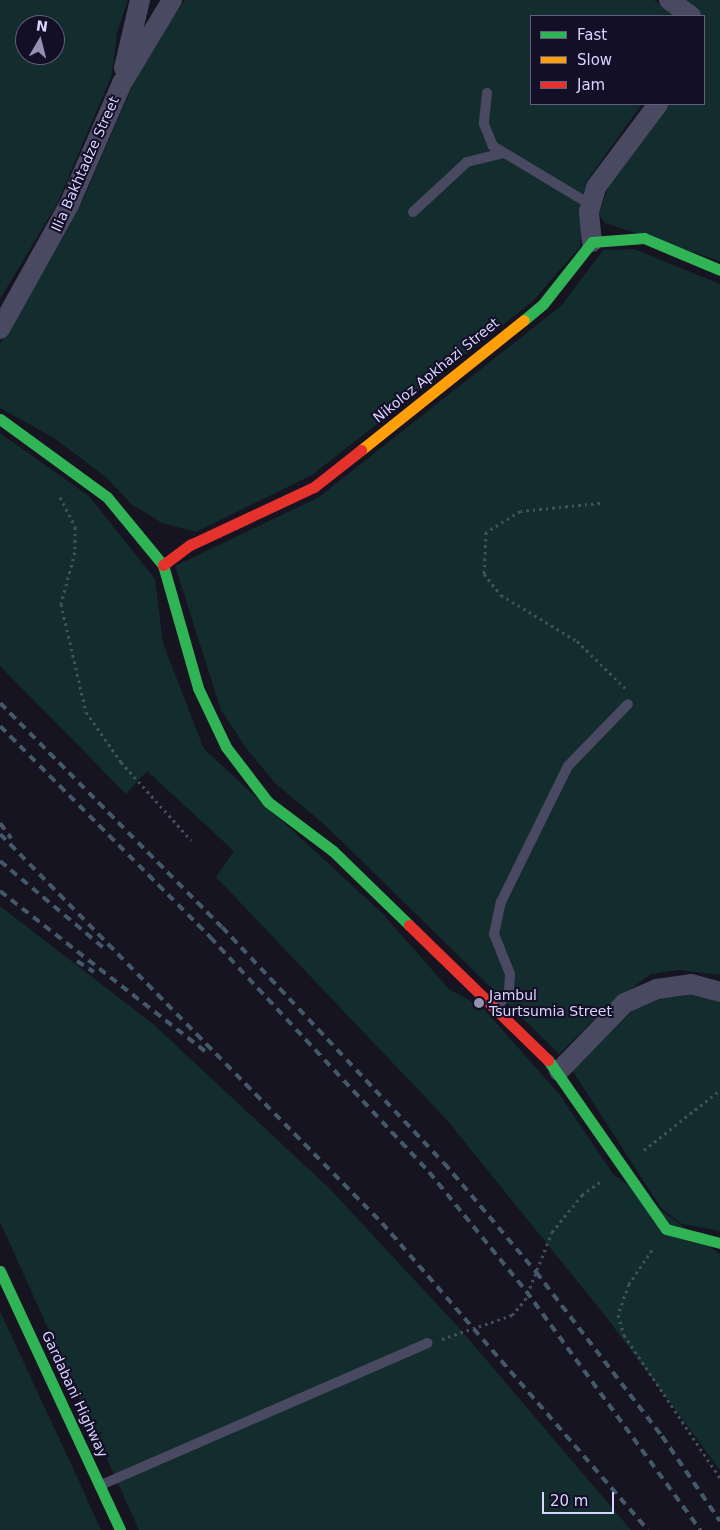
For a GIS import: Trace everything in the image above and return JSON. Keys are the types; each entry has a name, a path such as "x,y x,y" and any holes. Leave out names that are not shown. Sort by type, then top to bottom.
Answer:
{"street":[{"path":"122,82 140,0"},
{"name":"Ilia Bakhtadze Street","path":"0,329 69,205 122,82 172,0"},
{"path":"669,0 690,15"},
{"path":"657,105 596,187 591,205 592,242 644,238 720,270"},
{"name":"Nikoloz Apkhazi Street","path":"163,565 190,545 314,487 542,304 592,242"},
{"path":"0,419 107,497 163,565 198,688 226,747 268,802 333,851 559,1072 621,1167 666,1229 720,1243"},
{"path":"559,1072 624,1003 657,989 691,984 720,992"},
{"name":"Gardabani Highway","path":"0,1271 120,1530"}],"lane":[{"path":"486,93 484,124 493,146 591,205"},
{"path":"413,212 467,162 503,153"},
{"path":"495,1011 509,990 510,974 494,934 502,902 568,766 628,704"},
{"path":"100,1486 427,1343"}],"path":[{"path":"56,487 75,527 75,552 61,604 86,712 121,762 191,840"},
{"path":"600,503 520,511 486,532 484,574 501,596 577,641 626,687 628,704"},
{"path":"427,1343 476,1330 512,1315 525,1300 552,1232 582,1195 720,1090"},
{"path":"666,1229 629,1284 618,1316 624,1335 720,1478"}],"green space":[{"path":"0,0 128,0 117,33 112,75 57,204 0,299"},
{"path":"185,0 654,0 675,15 530,15 530,105 641,105 586,182 580,247 532,302 312,475 196,532 162,523 131,504 107,478 54,438 0,408 0,344 82,202 141,66"},
{"path":"681,0 720,0 720,261 605,223 599,214 610,181 632,145 667,105 705,105 705,15 695,15"},
{"path":"634,249 720,284 720,975 679,970 651,974 606,1008 559,1054 325,825 276,784 246,748 221,710 175,566 319,497 562,305 603,250"},
{"path":"0,433 89,496 155,579 163,643 204,749 381,912 449,989 483,1008 560,1095 613,1174 720,1254 720,1470 607,1318 447,1120 216,877 234,851 147,771 126,794 0,666"},
{"path":"0,906 153,1024 329,1188 460,1329 631,1530 139,1530 0,1222"},
{"path":"678,991 720,999 720,1231 682,1224 661,1208 572,1070 640,1003"},
{"path":"0,1311 83,1490 101,1530 0,1530"}],"railway":[{"path":"0,703 222,927 444,1163 536,1272 662,1436 720,1521"},
{"path":"0,726 210,937 429,1172 526,1291 700,1530"},
{"path":"0,823 11,838"},
{"path":"0,834 382,1223 648,1530"},
{"path":"0,861 105,949"},
{"path":"0,891 209,1054"},
{"path":"77,961 94,972"}],"traffic: fast":[{"path":"524,320 543,304 592,242 644,238 720,270"},
{"path":"0,419 107,497 163,565 198,688 226,747 268,802 333,851 409,925"},
{"path":"548,1060 666,1229 720,1243"},
{"path":"0,1271 120,1530"}],"traffic: slow":[{"path":"361,450 524,320"}],"traffic: jam":[{"path":"163,565 190,545 314,487 361,450"},
{"path":"409,925 548,1060"}],"place":[{"name":"Jambul Tsurtsumia Street","path":"479,1003"}]}
